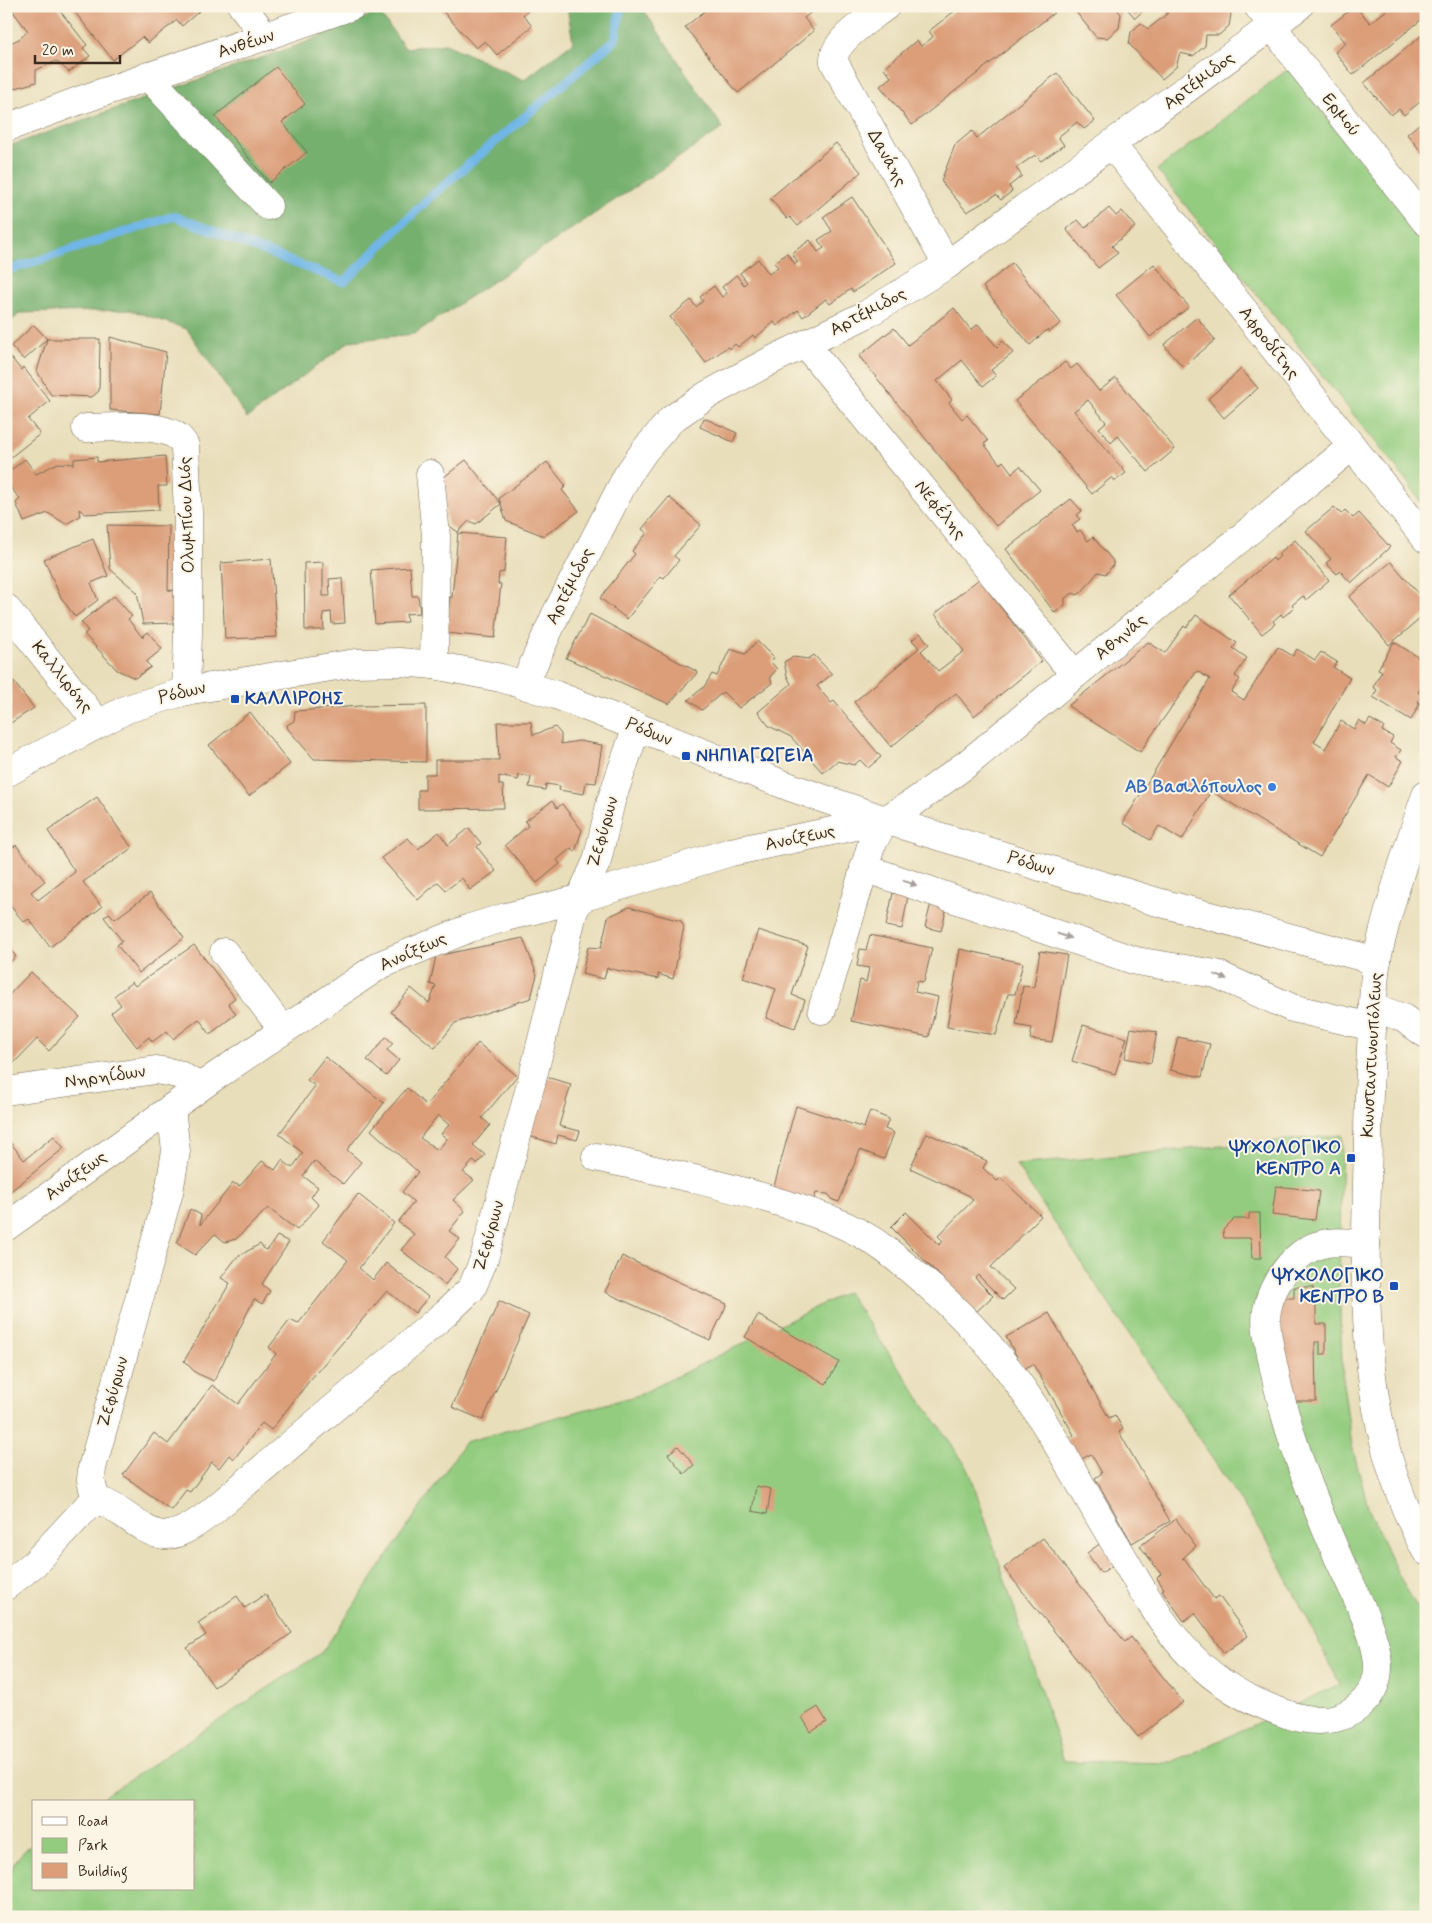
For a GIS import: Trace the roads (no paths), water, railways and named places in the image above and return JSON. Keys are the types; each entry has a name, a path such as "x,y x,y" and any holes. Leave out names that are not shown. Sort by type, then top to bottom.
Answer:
{"street":[{"path":"242,6 266,37"},
{"name":"Δανάης","path":"886,6 836,49 834,62 838,73 947,265"},
{"name":"Αρτέμιδος","path":"524,684 556,614 627,476 644,450 672,419 695,403 805,344 867,314 947,265 1112,145 1265,16 1299,6"},
{"name":"Ανθέων","path":"6,128 148,76 349,8"},
{"name":"Ερμού","path":"1265,16 1426,222"},
{"path":"148,76 268,206"},
{"name":"Αφροδίτης","path":"1112,145 1426,540"},
{"name":"Νεφέλης","path":"805,344 1076,675"},
{"name":"Ολυμπίου Διός","path":"86,428 166,429 180,437 185,446 188,487 189,578 186,691"},
{"name":"Αθηνάς","path":"885,820 913,803 961,768 1351,447"},
{"path":"430,474 436,536 434,665"},
{"name":"Καλλιρόης","path":"6,608 98,723"},
{"name":"Ρόδων","path":"6,773 98,723 143,704 186,691 346,664 383,661 434,665 480,673 524,684 637,726 790,787 885,820 1154,901 1377,961"},
{"name":"Ζεφύρων","path":"171,1108 176,1141 174,1166 160,1228 92,1468 91,1480 96,1502 108,1504 158,1535 171,1536 189,1528 209,1514 447,1312 472,1288 486,1249 532,1080 569,926 578,899 598,861 611,801 637,726"},
{"name":"Κωνσταντινουπόλεως","path":"1426,795 1396,887 1377,961 1373,1017 1366,1244 1367,1335 1375,1405 1396,1486 1426,1551"},
{"path":"822,1010 873,839 885,820"},
{"name":"Ανοίξεως","path":"6,1228 200,1087 380,965 470,928 578,899 731,852 885,820"},
{"path":"864,868 1136,961 1216,974 1292,1008 1373,1017 1403,1018 1426,1034"},
{"path":"224,952 284,1030"},
{"name":"Νηρηίδων","path":"6,1091 156,1070 178,1074 200,1087"},
{"path":"596,1157 725,1186 808,1211 848,1227 884,1249 975,1329 997,1354 1032,1404 1151,1605 1185,1651 1212,1676 1237,1694 1301,1719 1319,1720 1335,1718 1350,1713 1362,1704 1372,1692 1378,1673 1378,1656 1360,1608 1316,1507 1289,1430 1270,1347 1268,1309 1283,1275 1303,1252 1315,1246 1333,1242 1366,1244"},
{"path":"6,1586 34,1563 86,1508 96,1502"}],"waterway":[{"path":"6,271 174,216 344,282 429,198 615,40 621,6"}],"place":[{"name":"ΚΑΛΛΙΡΟΗΣ","path":"235,699"},
{"name":"ΝΗΠΙΑΓΩΓΕΙΑ","path":"686,756"},
{"name":"ΑΒ Βασιλόπουλος","path":"1272,787"},
{"name":"ΨΥΧΟΛΟΓΙΚΟ ΚΕΝΤΡΟ A","path":"1351,1158"},
{"name":"ΨΥΧΟΛΟΓΙΚΟ ΚΕΝΤΡΟ B","path":"1394,1286"}]}
